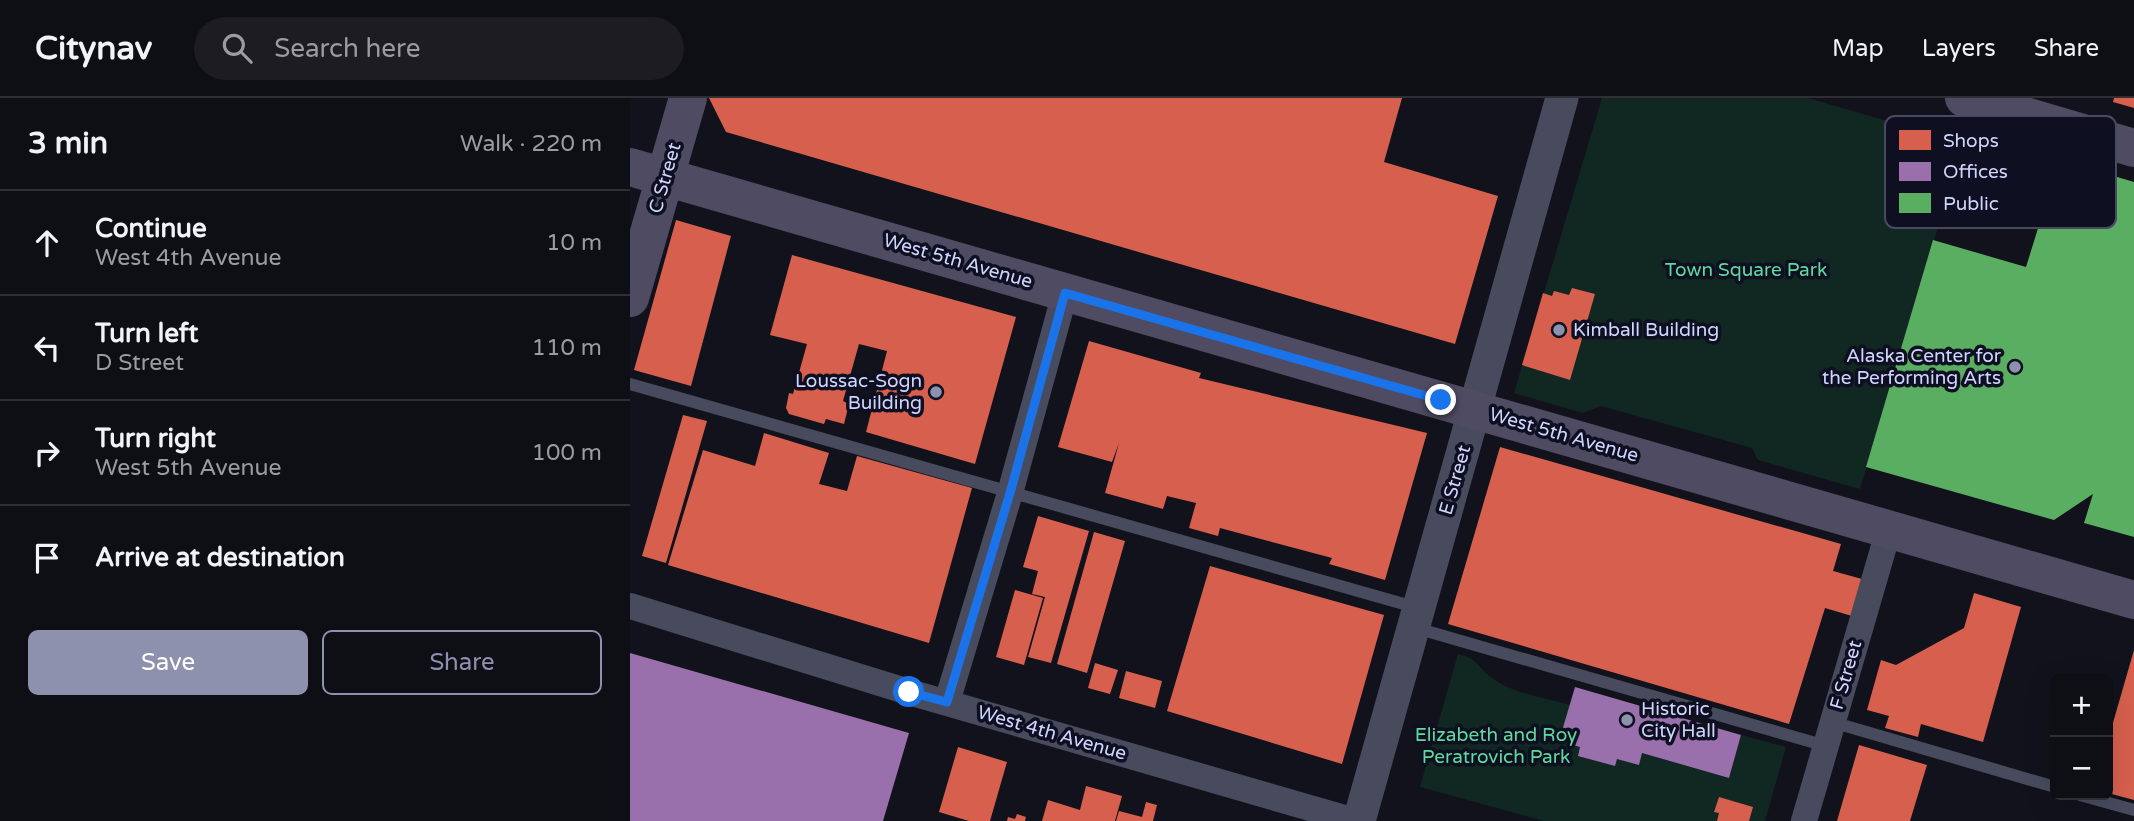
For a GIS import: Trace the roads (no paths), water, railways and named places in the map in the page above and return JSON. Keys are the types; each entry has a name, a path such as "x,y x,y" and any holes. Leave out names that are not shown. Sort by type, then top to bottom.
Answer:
{"main road":[{"name":"C Street","path":"630,298 648,172 688,98"},
{"path":"1986,101 2033,116"},
{"path":"2116,142 2134,148"},
{"name":"West 5th Avenue","path":"648,172 2134,600"}],"street":[{"name":"E Street","path":"1357,821 1562,98"},
{"path":"947,702 1010,493 1065,293"},
{"name":"F Street","path":"1804,821 1889,529"},
{"name":"West 4th Avenue","path":"630,606 947,702 1357,821"}],"lane":[{"path":"630,384 1010,493 1415,617 1829,734 2050,786"},
{"path":"2098,800 2134,810"}],"place":[{"name":"Kimball Building","path":"1559,330"},
{"name":"Alaska Center for the Performing Arts","path":"2015,367"},
{"name":"Loussac-Sogn Building","path":"936,392"},
{"name":"Historic City Hall","path":"1627,720"}],"park label":[{"name":"Town Square Park","path":"1746,270"},
{"name":"Elizabeth and Roy Peratrovich Park","path":"1496,746"}]}
